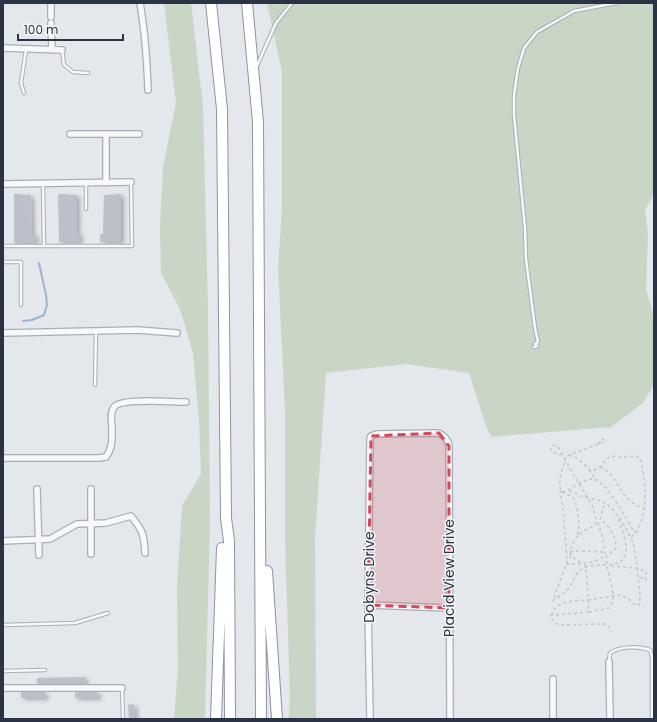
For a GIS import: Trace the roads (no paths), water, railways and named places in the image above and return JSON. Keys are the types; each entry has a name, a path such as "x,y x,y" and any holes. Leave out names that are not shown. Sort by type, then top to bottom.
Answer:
{"highway":[{"path":"210,3 222,109 226,518 229,540 230,719"},
{"path":"247,3 258,122 261,719"},
{"path":"260,471 277,719"},
{"path":"216,719 223,526 226,518"}],"street":[{"path":"51,3 52,50"},
{"path":"140,3 147,63 148,90"},
{"path":"3,48 62,50"},
{"path":"70,134 139,134"},
{"path":"106,134 106,183"},
{"path":"3,184 132,182"},
{"path":"3,333 96,330 137,330 177,333"},
{"path":"3,458 106,457 112,445 111,414 114,407 120,403 130,402 186,402"},
{"name":"Placid View Drive","path":"371,436 377,434 439,433 448,441 450,719"},
{"name":"Dobyns Drive","path":"370,719 368,605 371,436"},
{"path":"37,489 39,555"},
{"path":"91,489 91,554"},
{"path":"3,541 50,539 77,524 106,523 131,516 142,529 145,537 145,553"},
{"path":"368,605 449,608"},
{"path":"609,662 610,719"},
{"path":"553,679 553,719"},
{"path":"3,688 122,688"}],"lane":[{"path":"254,74 276,23 292,3"},
{"path":"534,347 537,346 535,344 538,342 526,259 525,228 514,115 514,94 518,68 524,48 537,32 574,11 616,3"},
{"path":"24,93 21,83 26,49"},
{"path":"62,50 64,65 73,72 88,73"},
{"path":"3,246 132,246 132,182"},
{"path":"86,183 86,209"},
{"path":"43,184 44,246"},
{"path":"3,262 21,262 21,305"},
{"path":"95,385 96,330"},
{"path":"3,625 75,623 108,613"},
{"path":"609,662 610,653 615,649 644,648 650,650 652,656 652,719"},
{"path":"3,671 45,670"},
{"path":"122,688 123,719"}],"waterway":[{"path":"23,321 32,320 44,315 47,305 39,263"}]}
